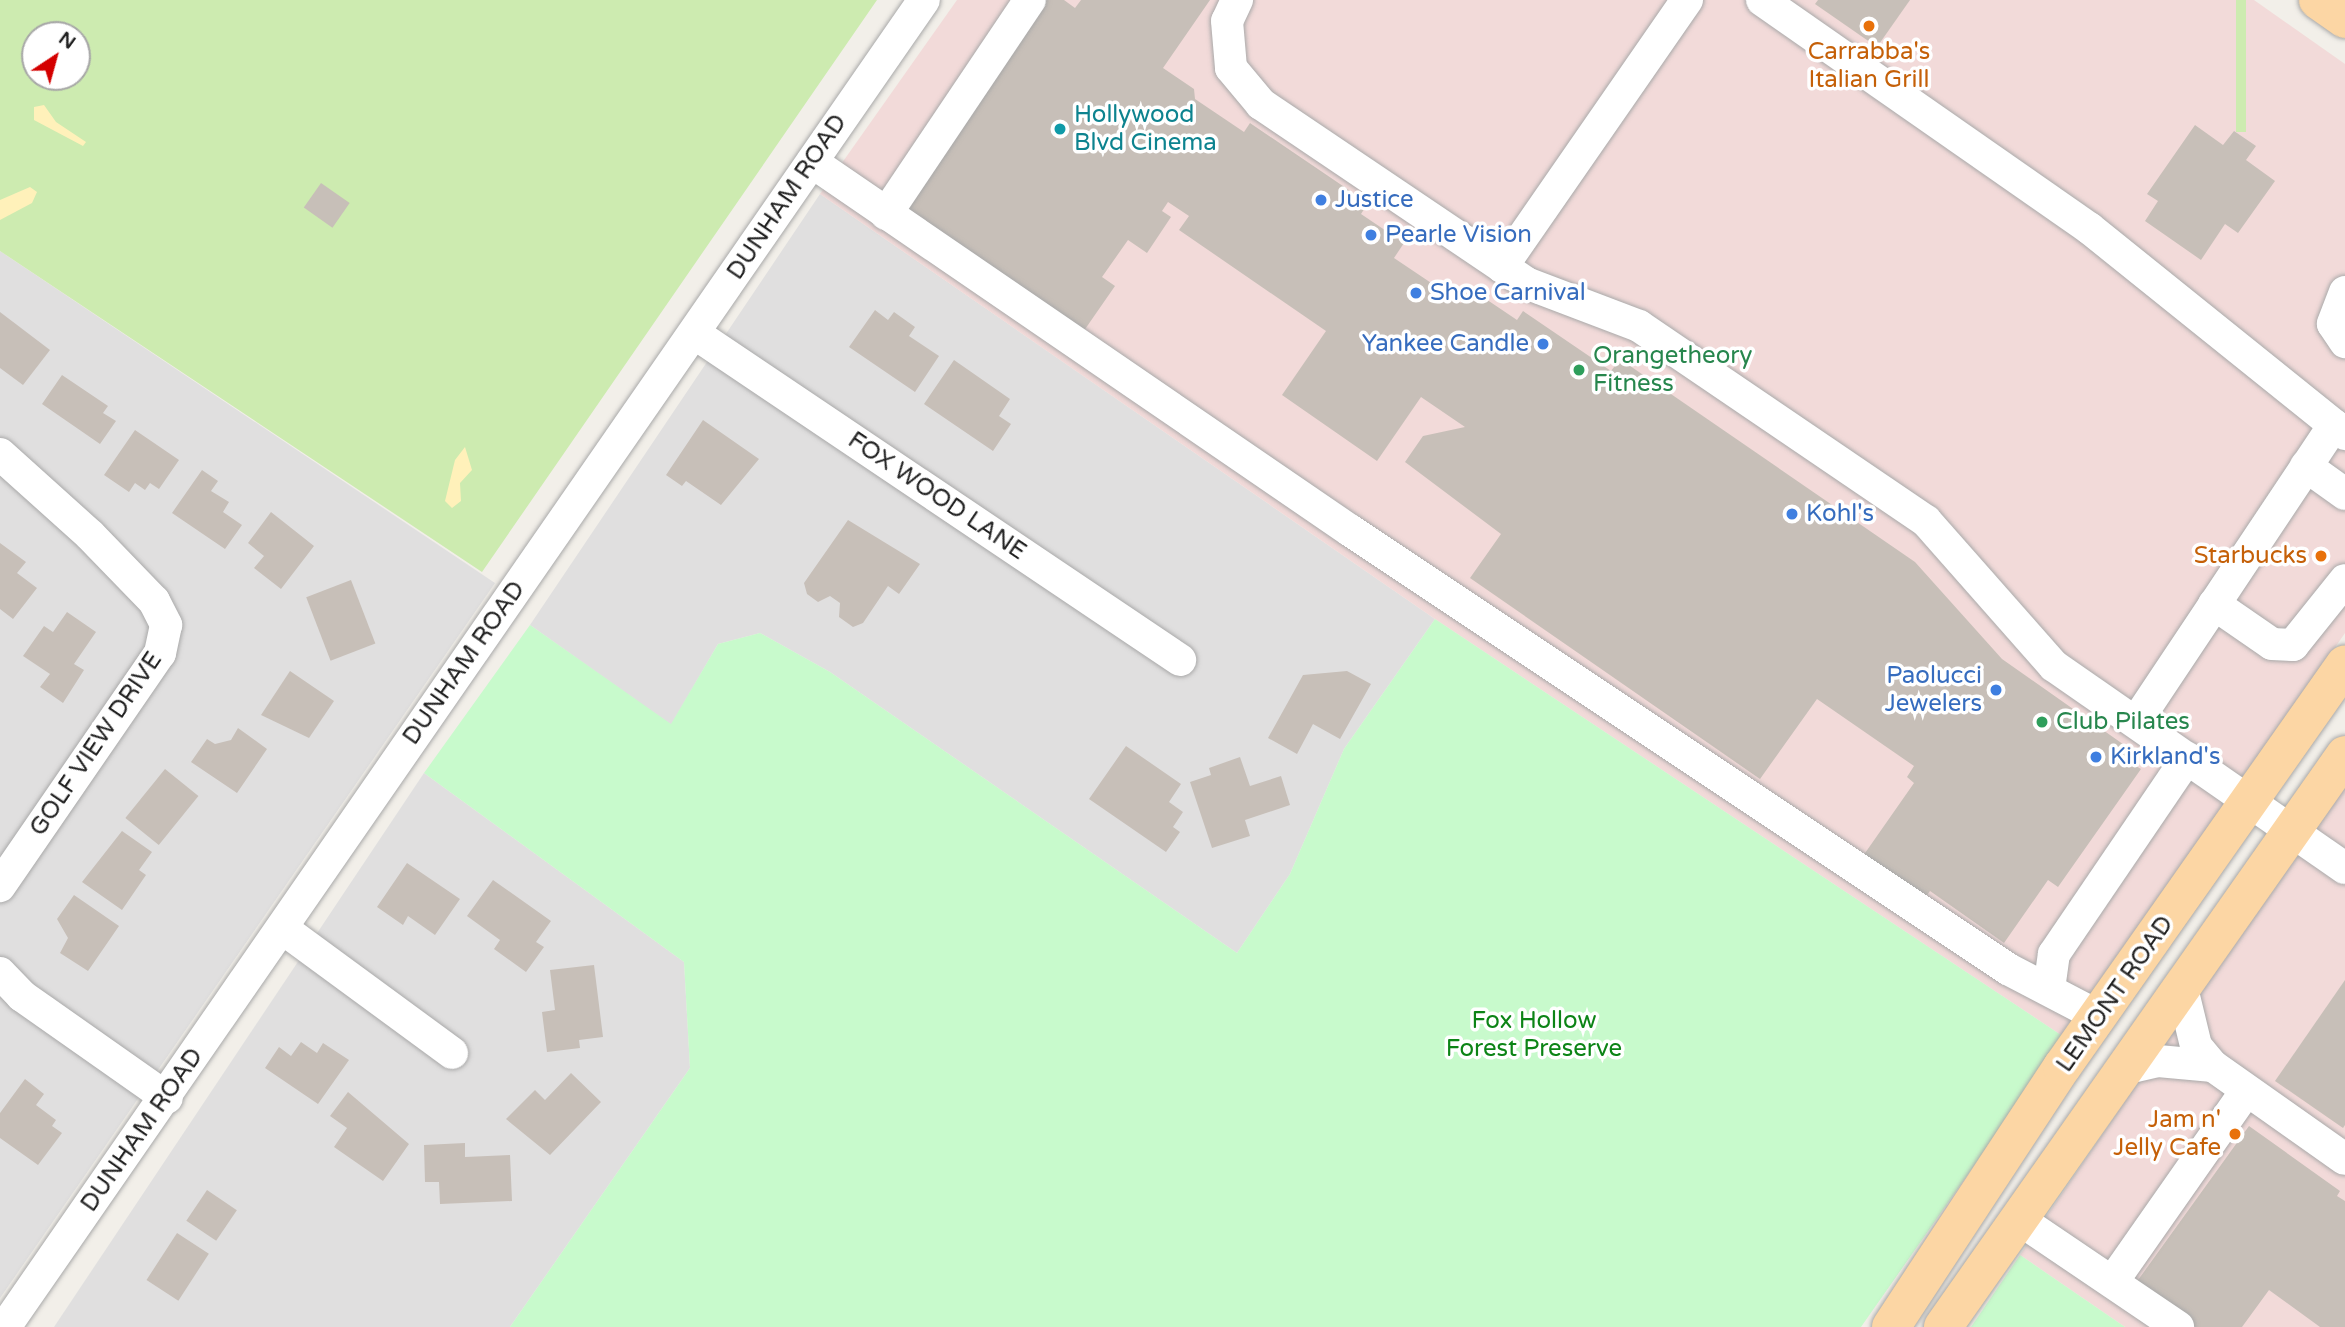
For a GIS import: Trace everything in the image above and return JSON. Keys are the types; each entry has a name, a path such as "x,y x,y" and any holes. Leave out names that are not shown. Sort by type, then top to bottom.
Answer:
{"main road":[{"path":"2318,0 2345,19"},
{"name":"LEMONT ROAD","path":"1891,1327 2098,1016 2345,664"},
{"name":"LEMONT ROAD","path":"1943,1327 2128,1068 2345,755"}],"street":[{"name":"DUNHAM ROAD","path":"5,1327 167,1098 924,0"},
{"path":"886,214 1030,0"},
{"path":"1237,0 1225,45 1243,88 1526,283 1639,326 1926,521 2054,666 2345,869"},
{"path":"1502,267 1687,0"},
{"path":"1762,0 2090,228 2339,429 2306,466 2136,722"},
{"path":"812,162 1351,531 2008,969 2098,1016"},
{"path":"2342,333 2333,324 2345,292"},
{"name":"FOX WOOD LANE","path":"694,333 1180,660"},
{"name":"GOLF VIEW DRIVE","path":"0,454 90,535 155,601 166,625 160,653 0,886"},
{"path":"2306,466 2345,494"},
{"path":"2214,604 2272,644 2293,645 2345,580"},
{"path":"2049,989 2054,954 2187,758"},
{"path":"282,928 452,1053"},
{"path":"0,973 22,996 167,1098"},
{"path":"2182,988 2196,1046 2213,1066 2345,1159"},
{"path":"2128,1068 2158,1062 2213,1066"},
{"path":"2113,1281 2246,1091"},
{"path":"2020,1220 2178,1327"}],"shaded area":[{"path":"957,0 2254,0 2345,64 2345,633 2064,1037 1435,619 820,194"},
{"path":"820,194 1435,619 1344,749 1290,874 1237,953 830,672 760,633 718,644 671,725 530,625"},
{"path":"0,251 495,583 0,1298"},
{"path":"424,773 684,962 690,1068 510,1327 54,1327"},
{"path":"2345,779 2345,1327 2125,1327 2020,1255"}],"green space":[{"path":"0,0 877,0 482,572 0,251"},
{"path":"2236,0 2246,0 2246,132 2236,132"},
{"name":"Fox Hollow Forest Preserve","path":"1435,619 2064,1037 1861,1327 510,1327 690,1068 684,962 424,773 530,625 671,724 718,644 760,633 830,672 1237,953 1290,874 1344,749"},
{"path":"2020,1255 2125,1327 1971,1327"}],"sand":[{"path":"44,105 56,122 86,142 83,146 34,120 34,107"},
{"path":"30,187 37,192 32,203 0,220 0,200"},
{"path":"465,447 472,470 460,483 461,501 452,508 445,501 455,460"}],"building":[{"path":"1043,0 1064,0 1075,8 1081,0 1210,0 1163,68 1194,89 1195,99 1244,132 1250,123 1368,203 1361,214 1404,243 1394,258 1461,303 1471,289 1517,320 1523,311 1611,371 1620,359 1915,562 2002,659 2137,754 2131,763 2141,769 2058,887 2048,880 2004,943 1930,891 1925,898 1863,856 1914,783 1907,777 1914,766 1817,699 1760,779 1470,578 1501,534 1405,462 1423,436 1465,427 1421,397 1377,461 1282,395 1326,331 1179,230 1189,216 1168,202 1162,211 1171,217 1147,253 1128,240 1102,277 1115,286 1081,335 898,209"},
{"name":"Carrabba's Italian Grill","path":"1818,0 1910,0 1877,47 1815,4"},
{"path":"2195,125 2223,145 2234,131 2256,146 2246,160 2275,181 2238,233 2225,224 2201,260 2145,221 2158,201 2147,194"},
{"path":"321,183 350,203 332,228 304,208"},
{"path":"875,310 888,320 894,312 915,327 909,336 939,356 915,392 849,347"},
{"path":"0,312 50,350 23,385 0,368"},
{"path":"954,360 1010,399 999,416 1011,424 993,451 924,404"},
{"path":"62,375 108,406 103,413 116,421 100,444 42,404"},
{"path":"703,420 759,459 721,505 686,481 682,486 666,475"},
{"path":"135,430 179,460 159,489 150,483 145,490 135,483 129,492 104,475"},
{"path":"202,470 218,481 211,491 229,502 223,512 242,525 225,549 172,513"},
{"path":"271,512 314,546 281,589 254,568 264,556 248,543"},
{"path":"848,520 920,564 899,594 888,586 863,623 853,627 839,617 840,603 830,596 818,602 807,594 804,583"},
{"path":"0,543 26,562 17,573 37,588 13,619 0,609"},
{"path":"351,580 375,643 331,661 306,597"},
{"path":"67,612 96,632 74,664 84,670 63,703 40,687 50,674 23,656 44,626 53,632"},
{"path":"290,671 334,701 309,738 261,715"},
{"path":"1347,671 1371,684 1340,739 1313,724 1297,754 1268,738 1303,675"},
{"path":"238,728 267,749 237,793 191,762 207,739 215,744 231,740"},
{"path":"1126,746 1181,784 1169,802 1183,812 1173,827 1180,832 1166,852 1089,799"},
{"path":"1240,757 1250,786 1281,776 1290,805 1245,820 1250,836 1212,848 1190,782 1211,775 1209,768"},
{"path":"165,769 198,796 159,845 125,818"},
{"path":"122,831 152,852 139,870 146,875 122,910 82,882"},
{"path":"407,863 460,899 435,935 408,916 403,925 377,907"},
{"path":"493,880 551,921 536,942 544,947 526,972 494,949 500,940 467,916"},
{"path":"74,895 119,926 88,971 60,953 68,938 57,919"},
{"path":"594,965 603,1037 579,1040 580,1048 547,1052 542,1012 555,1010 550,970"},
{"path":"2345,980 2345,1125 2343,1128 2275,1081"},
{"path":"301,1042 317,1053 323,1043 349,1060 318,1104 265,1068 279,1047 291,1056"},
{"path":"571,1073 601,1102 550,1155 506,1119 535,1090 545,1100"},
{"path":"25,1079 44,1094 36,1105 56,1120 52,1126 62,1133 38,1165 0,1138 0,1113"},
{"path":"348,1092 409,1144 383,1181 334,1147 347,1128 330,1116"},
{"path":"2249,1126 2340,1191 2337,1196 2345,1201 2345,1327 2320,1327 2269,1290 2242,1327 2189,1327 2133,1287"},
{"path":"465,1143 465,1157 510,1155 512,1201 440,1204 439,1182 425,1182 424,1145"},
{"path":"207,1190 237,1210 216,1241 186,1221"},
{"path":"177,1233 209,1254 178,1301 147,1280"}],"place":[{"name":"Carrabba's Italian Grill","path":"1869,26"},
{"name":"Hollywood Blvd Cinema","path":"1060,129"},
{"name":"Justice","path":"1321,200"},
{"name":"Pearle Vision","path":"1371,235"},
{"name":"Shoe Carnival","path":"1416,293"},
{"name":"Yankee Candle","path":"1543,344"},
{"name":"Orangetheory Fitness","path":"1579,370"},
{"name":"Kohl's","path":"1792,514"},
{"name":"Starbucks","path":"2321,556"},
{"name":"Paolucci Jewelers","path":"1996,690"},
{"name":"Club Pilates","path":"2042,722"},
{"name":"Kirkland's","path":"2096,757"},
{"name":"Jam n' Jelly Cafe","path":"2235,1134"}]}
